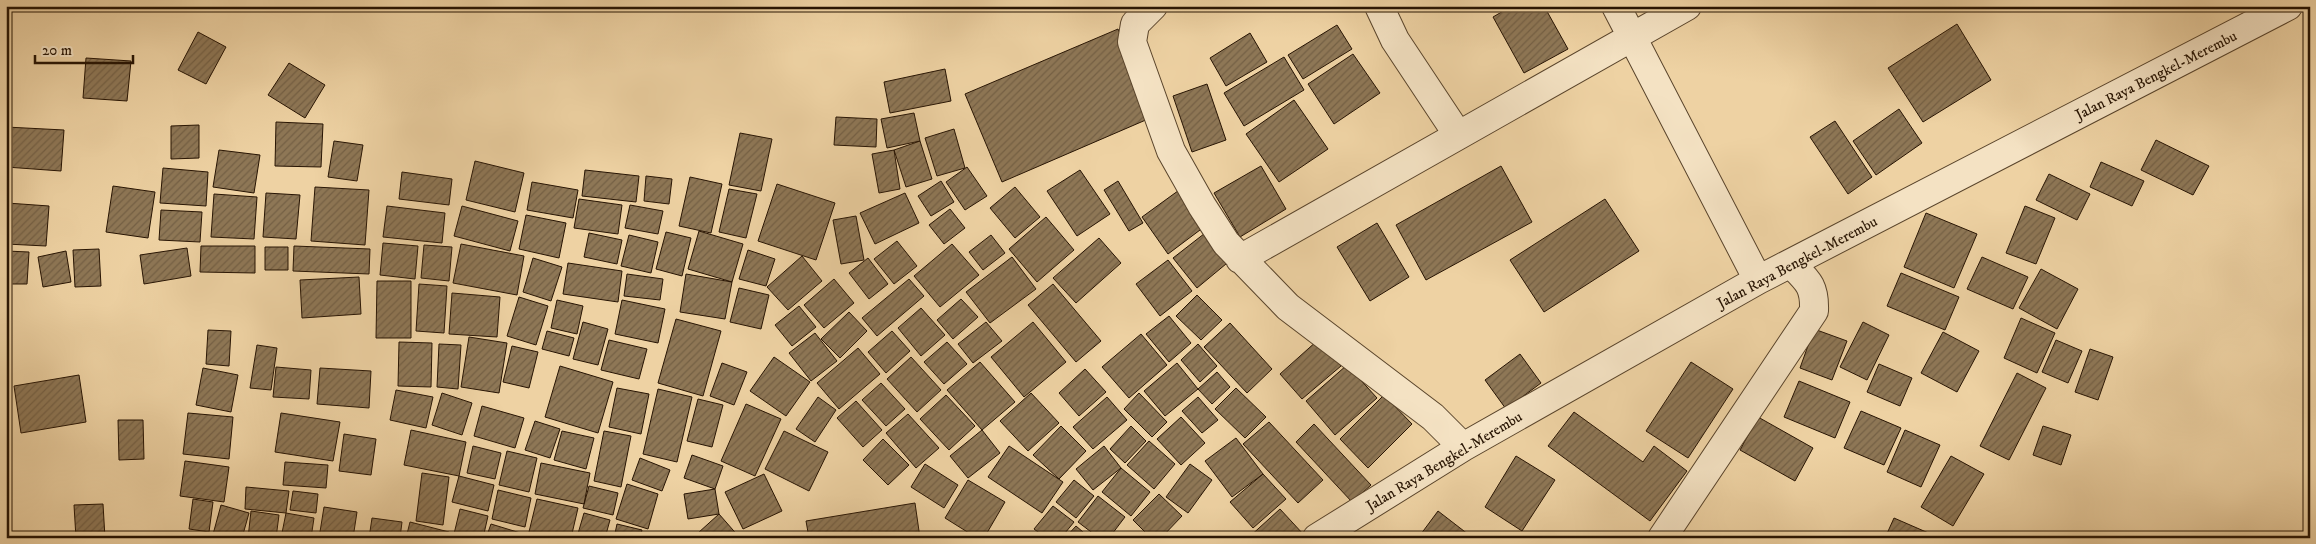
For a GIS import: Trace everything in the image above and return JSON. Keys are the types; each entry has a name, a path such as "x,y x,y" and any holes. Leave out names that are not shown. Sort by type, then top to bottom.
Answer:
{"street":[{"path":"1153,6 1135,24 1132,42 1171,151 1202,206 1240,259 1288,307 1433,417 1463,447"},
{"path":"1378,6 1395,40 1458,135"},
{"path":"1616,6 1758,280"},
{"path":"1240,259 1687,6"},
{"name":"Jalan Raya Bengkel-Merembu","path":"1317,538 1463,447 1758,280 2288,6"},
{"path":"1662,538 1814,311 1815,294 1806,279 1791,264"}],"building":[{"path":"1512,6 1544,6 1568,49 1524,73 1493,17"},
{"path":"1957,24 1991,80 1923,122 1888,68"},
{"path":"1337,25 1352,49 1303,79 1288,55"},
{"path":"1118,29 1155,116 1002,182 965,94"},
{"path":"198,32 226,47 206,84 178,70"},
{"path":"1250,33 1267,62 1226,86 1210,58"},
{"path":"1353,54 1380,93 1334,124 1308,84"},
{"path":"1284,57 1304,90 1244,126 1224,93"},
{"path":"86,58 131,61 127,101 83,98"},
{"path":"289,63 325,85 305,118 268,95"},
{"path":"945,69 951,101 890,113 884,82"},
{"path":"1207,84 1226,140 1192,152 1173,96"},
{"path":"1294,100 1328,149 1279,182 1246,134"},
{"path":"1899,109 1922,143 1876,175 1853,141"},
{"path":"914,113 920,141 887,148 881,119"},
{"path":"836,117 877,119 876,147 834,145"},
{"path":"1835,121 1872,177 1848,194 1810,137"},
{"path":"276,122 323,124 321,167 275,166"},
{"path":"199,125 199,158 171,159 171,126"},
{"path":"6,127 64,130 61,171 6,167"},
{"path":"954,129 965,168 937,176 925,138"},
{"path":"740,133 772,139 761,191 729,185"},
{"path":"2156,140 2209,166 2193,195 2141,170"},
{"path":"334,141 363,145 357,181 328,177"},
{"path":"920,141 932,179 906,187 894,150"},
{"path":"219,150 260,155 254,193 213,187"},
{"path":"894,150 900,189 879,193 872,154"},
{"path":"475,161 524,173 515,212 466,200"},
{"path":"2101,162 2144,181 2132,206 2090,187"},
{"path":"1261,166 1286,209 1240,237 1214,193"},
{"path":"1501,166 1532,222 1426,280 1396,225"},
{"path":"967,167 987,196 965,210 946,182"},
{"path":"163,168 208,172 206,206 160,203"},
{"path":"585,170 639,176 636,202 582,196"},
{"path":"1080,170 1110,214 1077,236 1047,191"},
{"path":"402,172 452,179 449,205 399,199"},
{"path":"6,173 11,174 10,200 6,200"},
{"path":"2049,174 2090,194 2077,220 2036,200"},
{"path":"646,176 672,179 669,204 644,201"},
{"path":"690,177 722,184 711,233 679,226"},
{"path":"941,181 954,202 931,216 918,196"},
{"path":"1118,181 1143,223 1129,231 1104,190"},
{"path":"532,182 578,190 573,218 527,210"},
{"path":"777,184 835,203 816,260 758,241"},
{"path":"113,186 155,192 148,238 106,232"},
{"path":"315,187 369,190 365,245 311,241"},
{"path":"1015,187 1040,217 1015,238 990,208"},
{"path":"1182,188 1208,224 1168,254 1142,217"},
{"path":"729,189 757,194 746,238 719,232"},
{"path":"266,193 300,195 296,239 263,237"},
{"path":"905,193 919,223 875,244 860,213"},
{"path":"214,194 257,197 254,239 211,237"},
{"path":"579,199 622,205 618,234 574,228"},
{"path":"1605,199 1639,251 1544,312 1510,260"},
{"path":"7,203 49,206 46,246 6,244"},
{"path":"630,205 663,211 658,234 625,228"},
{"path":"387,206 445,213 442,243 383,237"},
{"path":"462,206 518,221 510,251 454,236"},
{"path":"2025,206 2055,218 2036,264 2006,253"},
{"path":"950,209 965,228 944,244 929,225"},
{"path":"161,210 202,212 200,242 159,240"},
{"path":"1926,213 1977,234 1954,288 1904,267"},
{"path":"526,215 566,223 559,258 519,249"},
{"path":"856,216 864,260 841,264 833,220"},
{"path":"1046,217 1074,250 1037,282 1009,249"},
{"path":"1377,223 1409,277 1370,301 1337,247"},
{"path":"1209,230 1232,259 1197,288 1173,258"},
{"path":"699,231 743,244 732,282 688,269"},
{"path":"666,232 691,238 682,276 656,269"},
{"path":"589,233 622,240 617,264 584,257"},
{"path":"629,235 658,242 651,273 621,266"},
{"path":"991,235 1005,253 983,270 969,252"},
{"path":"1099,238 1121,263 1076,303 1053,278"},
{"path":"897,241 917,266 894,284 874,259"},
{"path":"383,243 418,246 415,279 380,275"},
{"path":"461,244 524,256 517,295 453,283"},
{"path":"952,244 979,275 940,307 914,276"},
{"path":"424,245 452,247 449,281 421,278"},
{"path":"201,246 255,246 255,273 200,272"},
{"path":"294,246 370,249 369,274 293,271"},
{"path":"265,247 288,247 288,270 265,270"},
{"path":"187,248 191,276 144,284 140,255"},
{"path":"99,249 101,286 75,287 73,250"},
{"path":"748,250 775,259 766,286 739,279"},
{"path":"6,251 29,252 27,284 6,284"},
{"path":"66,251 71,282 43,287 38,257"},
{"path":"802,256 822,281 788,310 767,287"},
{"path":"1012,257 1036,289 990,323 966,292"},
{"path":"1982,257 2028,277 2013,309 1967,289"},
{"path":"533,258 562,267 551,301 523,292"},
{"path":"868,258 888,284 869,299 849,273"},
{"path":"1168,260 1192,291 1160,316 1136,284"},
{"path":"568,263 622,271 618,302 563,294"},
{"path":"2041,269 2078,289 2057,329 2019,308"},
{"path":"1901,273 1959,297 1945,330 1887,306"},
{"path":"627,274 663,279 660,300 624,296"},
{"path":"686,274 732,282 725,319 680,312"},
{"path":"359,277 361,314 302,318 300,280"},
{"path":"834,279 854,303 824,328 804,305"},
{"path":"909,279 924,296 877,336 862,318"},
{"path":"377,281 411,281 411,338 376,338"},
{"path":"419,284 447,286 444,333 416,331"},
{"path":"1053,284 1101,341 1076,362 1028,305"},
{"path":"739,288 769,295 761,329 730,322"},
{"path":"452,293 500,297 497,337 449,334"},
{"path":"1197,295 1222,320 1201,340 1176,316"},
{"path":"519,297 548,306 536,345 507,336"},
{"path":"961,299 978,317 953,339 937,320"},
{"path":"557,300 583,306 577,334 551,328"},
{"path":"622,300 665,309 658,343 615,334"},
{"path":"799,306 816,327 792,346 775,325"},
{"path":"921,308 945,335 921,356 898,328"},
{"path":"849,312 867,331 840,358 821,339"},
{"path":"1169,316 1191,343 1169,362 1146,334"},
{"path":"2021,318 2055,333 2037,373 2004,358"},
{"path":"676,319 721,331 703,396 658,383"},
{"path":"583,322 608,329 598,365 573,359"},
{"path":"986,322 1002,341 973,363 958,344"},
{"path":"1033,322 1066,362 1024,397 991,357"},
{"path":"1863,322 1889,335 1867,380 1840,367"},
{"path":"1230,323 1272,369 1247,393 1204,347"},
{"path":"1814,329 1847,341 1832,380 1800,368"},
{"path":"208,330 231,331 229,366 206,364"},
{"path":"547,331 574,338 569,356 542,349"},
{"path":"892,331 910,351 886,373 868,352"},
{"path":"1943,332 1979,351 1957,392 1921,373"},
{"path":"815,333 837,361 811,381 789,353"},
{"path":"1141,334 1167,365 1129,398 1102,367"},
{"path":"469,337 507,343 499,393 461,387"},
{"path":"609,340 647,349 639,379 601,370"},
{"path":"1318,340 1341,366 1302,399 1280,374"},
{"path":"2056,340 2082,351 2068,383 2042,372"},
{"path":"399,342 432,343 431,387 398,386"},
{"path":"947,342 967,364 944,384 924,362"},
{"path":"439,344 461,345 458,389 437,387"},
{"path":"1198,344 1217,366 1200,382 1181,360"},
{"path":"257,345 277,348 271,390 250,388"},
{"path":"512,346 538,352 529,388 503,382"},
{"path":"858,348 880,374 839,409 817,383"},
{"path":"2090,349 2113,357 2098,400 2075,392"},
{"path":"1520,354 1541,383 1506,409 1485,380"},
{"path":"774,357 810,382 786,416 750,391"},
{"path":"911,357 941,390 917,412 887,379"},
{"path":"980,362 1015,402 982,430 947,390"},
{"path":"1691,362 1733,389 1688,458 1646,431"},
{"path":"722,363 747,372 734,405 710,396"},
{"path":"1177,363 1198,389 1165,416 1144,391"},
{"path":"1879,364 1912,378 1900,406 1867,392"},
{"path":"1347,365 1377,398 1335,435 1306,401"},
{"path":"560,366 613,382 598,433 545,417"},
{"path":"276,367 311,370 309,399 273,397"},
{"path":"203,368 238,375 231,412 196,405"},
{"path":"320,368 371,371 369,408 317,404"},
{"path":"1085,369 1106,392 1079,416 1059,393"},
{"path":"1217,372 1230,387 1212,404 1198,389"},
{"path":"2017,373 2046,388 2009,460 1980,446"},
{"path":"79,375 86,422 21,433 14,386"},
{"path":"1799,381 1850,402 1835,438 1784,417"},
{"path":"881,383 905,409 886,426 862,400"},
{"path":"617,388 649,394 641,434 609,427"},
{"path":"1236,388 1266,417 1245,438 1215,409"},
{"path":"658,389 692,397 677,462 643,454"},
{"path":"396,390 433,397 426,428 390,420"},
{"path":"442,393 472,403 462,435 432,425"},
{"path":"1031,393 1059,423 1028,451 1000,421"},
{"path":"1139,393 1167,422 1152,437 1124,409"},
{"path":"946,395 975,426 949,450 920,419"},
{"path":"1384,395 1412,424 1368,468 1340,439"},
{"path":"818,397 836,410 815,442 796,429"},
{"path":"1107,397 1127,420 1093,449 1073,427"},
{"path":"1198,397 1218,420 1202,433 1182,411"},
{"path":"698,399 723,405 712,447 687,441"},
{"path":"856,401 882,430 863,447 837,418"},
{"path":"746,404 781,419 755,476 721,461"},
{"path":"482,406 524,418 515,448 474,436"},
{"path":"1861,411 1901,428 1884,465 1844,448"},
{"path":"1574,412 1643,462 1654,446 1687,471 1650,521 1548,446"},
{"path":"188,413 233,417 229,459 183,454"},
{"path":"281,413 340,422 333,461 275,452"},
{"path":"908,414 939,448 916,468 886,433"},
{"path":"1181,417 1205,443 1181,465 1157,439"},
{"path":"1758,417 1813,448 1795,481 1740,450"},
{"path":"118,420 143,420 144,459 119,460"},
{"path":"535,421 560,429 550,458 525,450"},
{"path":"1269,422 1323,480 1298,503 1243,444"},
{"path":"1314,424 1371,485 1352,502 1296,442"},
{"path":"1061,426 1086,451 1059,479 1033,455"},
{"path":"1131,426 1146,441 1125,463 1110,449"},
{"path":"2043,426 2071,435 2061,465 2033,455"},
{"path":"411,430 466,442 459,476 404,465"},
{"path":"982,430 1000,453 968,478 950,456"},
{"path":"1905,430 1940,445 1921,487 1887,472"},
{"path":"562,431 594,438 586,469 554,460"},
{"path":"604,431 631,436 621,487 594,481"},
{"path":"784,431 828,452 809,491 765,469"},
{"path":"344,434 376,439 371,475 339,471"},
{"path":"1236,438 1263,474 1232,497 1205,461"},
{"path":"883,439 909,465 888,485 863,460"},
{"path":"1149,441 1175,464 1154,489 1127,465"},
{"path":"473,446 501,453 495,479 467,473"},
{"path":"1009,446 1063,482 1042,513 988,477"},
{"path":"1104,446 1121,468 1093,490 1076,469"},
{"path":"507,451 537,458 529,492 499,485"},
{"path":"692,455 723,466 715,489 684,478"},
{"path":"1516,456 1555,480 1522,531 1485,507"},
{"path":"1951,456 1984,474 1953,526 1921,507"},
{"path":"640,458 670,470 662,491 632,480"},
{"path":"185,461 229,467 224,502 180,496"},
{"path":"285,462 328,465 326,488 283,485"},
{"path":"541,463 590,473 584,504 535,494"},
{"path":"925,464 958,485 944,508 911,487"},
{"path":"1190,464 1212,480 1188,513 1166,497"},
{"path":"1121,468 1150,492 1131,516 1102,492"},
{"path":"422,473 449,477 443,525 416,521"},
{"path":"764,474 782,511 743,529 725,492"},
{"path":"1263,474 1286,499 1253,528 1230,502"},
{"path":"459,476 494,485 488,511 452,502"},
{"path":"968,480 1005,502 984,538 977,538 945,518"},
{"path":"1074,480 1094,496 1076,518 1056,502"},
{"path":"627,484 658,494 648,529 616,519"},
{"path":"589,486 618,493 613,515 583,508"},
{"path":"246,487 289,491 286,513 245,509"},
{"path":"715,489 719,514 688,519 684,494"},
{"path":"498,490 531,498 525,527 492,519"},
{"path":"293,491 318,494 316,513 290,510"},
{"path":"1159,494 1182,516 1161,538 1151,538 1133,520"},
{"path":"1098,496 1125,517 1109,538 1099,538 1078,522"},
{"path":"193,499 213,502 209,532 189,529"},
{"path":"537,499 578,508 571,538 528,536"},
{"path":"915,503 920,538 809,538 806,521"},
{"path":"103,504 105,538 76,538 74,505"},
{"path":"221,505 249,513 242,538 212,538"},
{"path":"1053,506 1074,522 1061,538 1046,538 1034,529"},
{"path":"324,507 357,512 353,538 319,538"},
{"path":"460,509 488,516 483,538 453,538"},
{"path":"1280,509 1304,535 1301,538 1248,538"},
{"path":"251,511 279,515 276,538 248,538"},
{"path":"1438,511 1473,538 1418,538"},
{"path":"286,513 314,518 311,538 281,538"},
{"path":"584,513 610,520 605,538 577,537"},
{"path":"719,514 740,538 702,538 698,533"},
{"path":"372,518 402,522 400,538 369,538"},
{"path":"1894,518 1940,538 1885,538"},
{"path":"410,522 449,532 448,538 406,538"},
{"path":"491,524 527,535 526,538 486,538"},
{"path":"617,524 642,530 640,538 614,538"},
{"path":"1076,526 1090,538 1065,538"}]}
